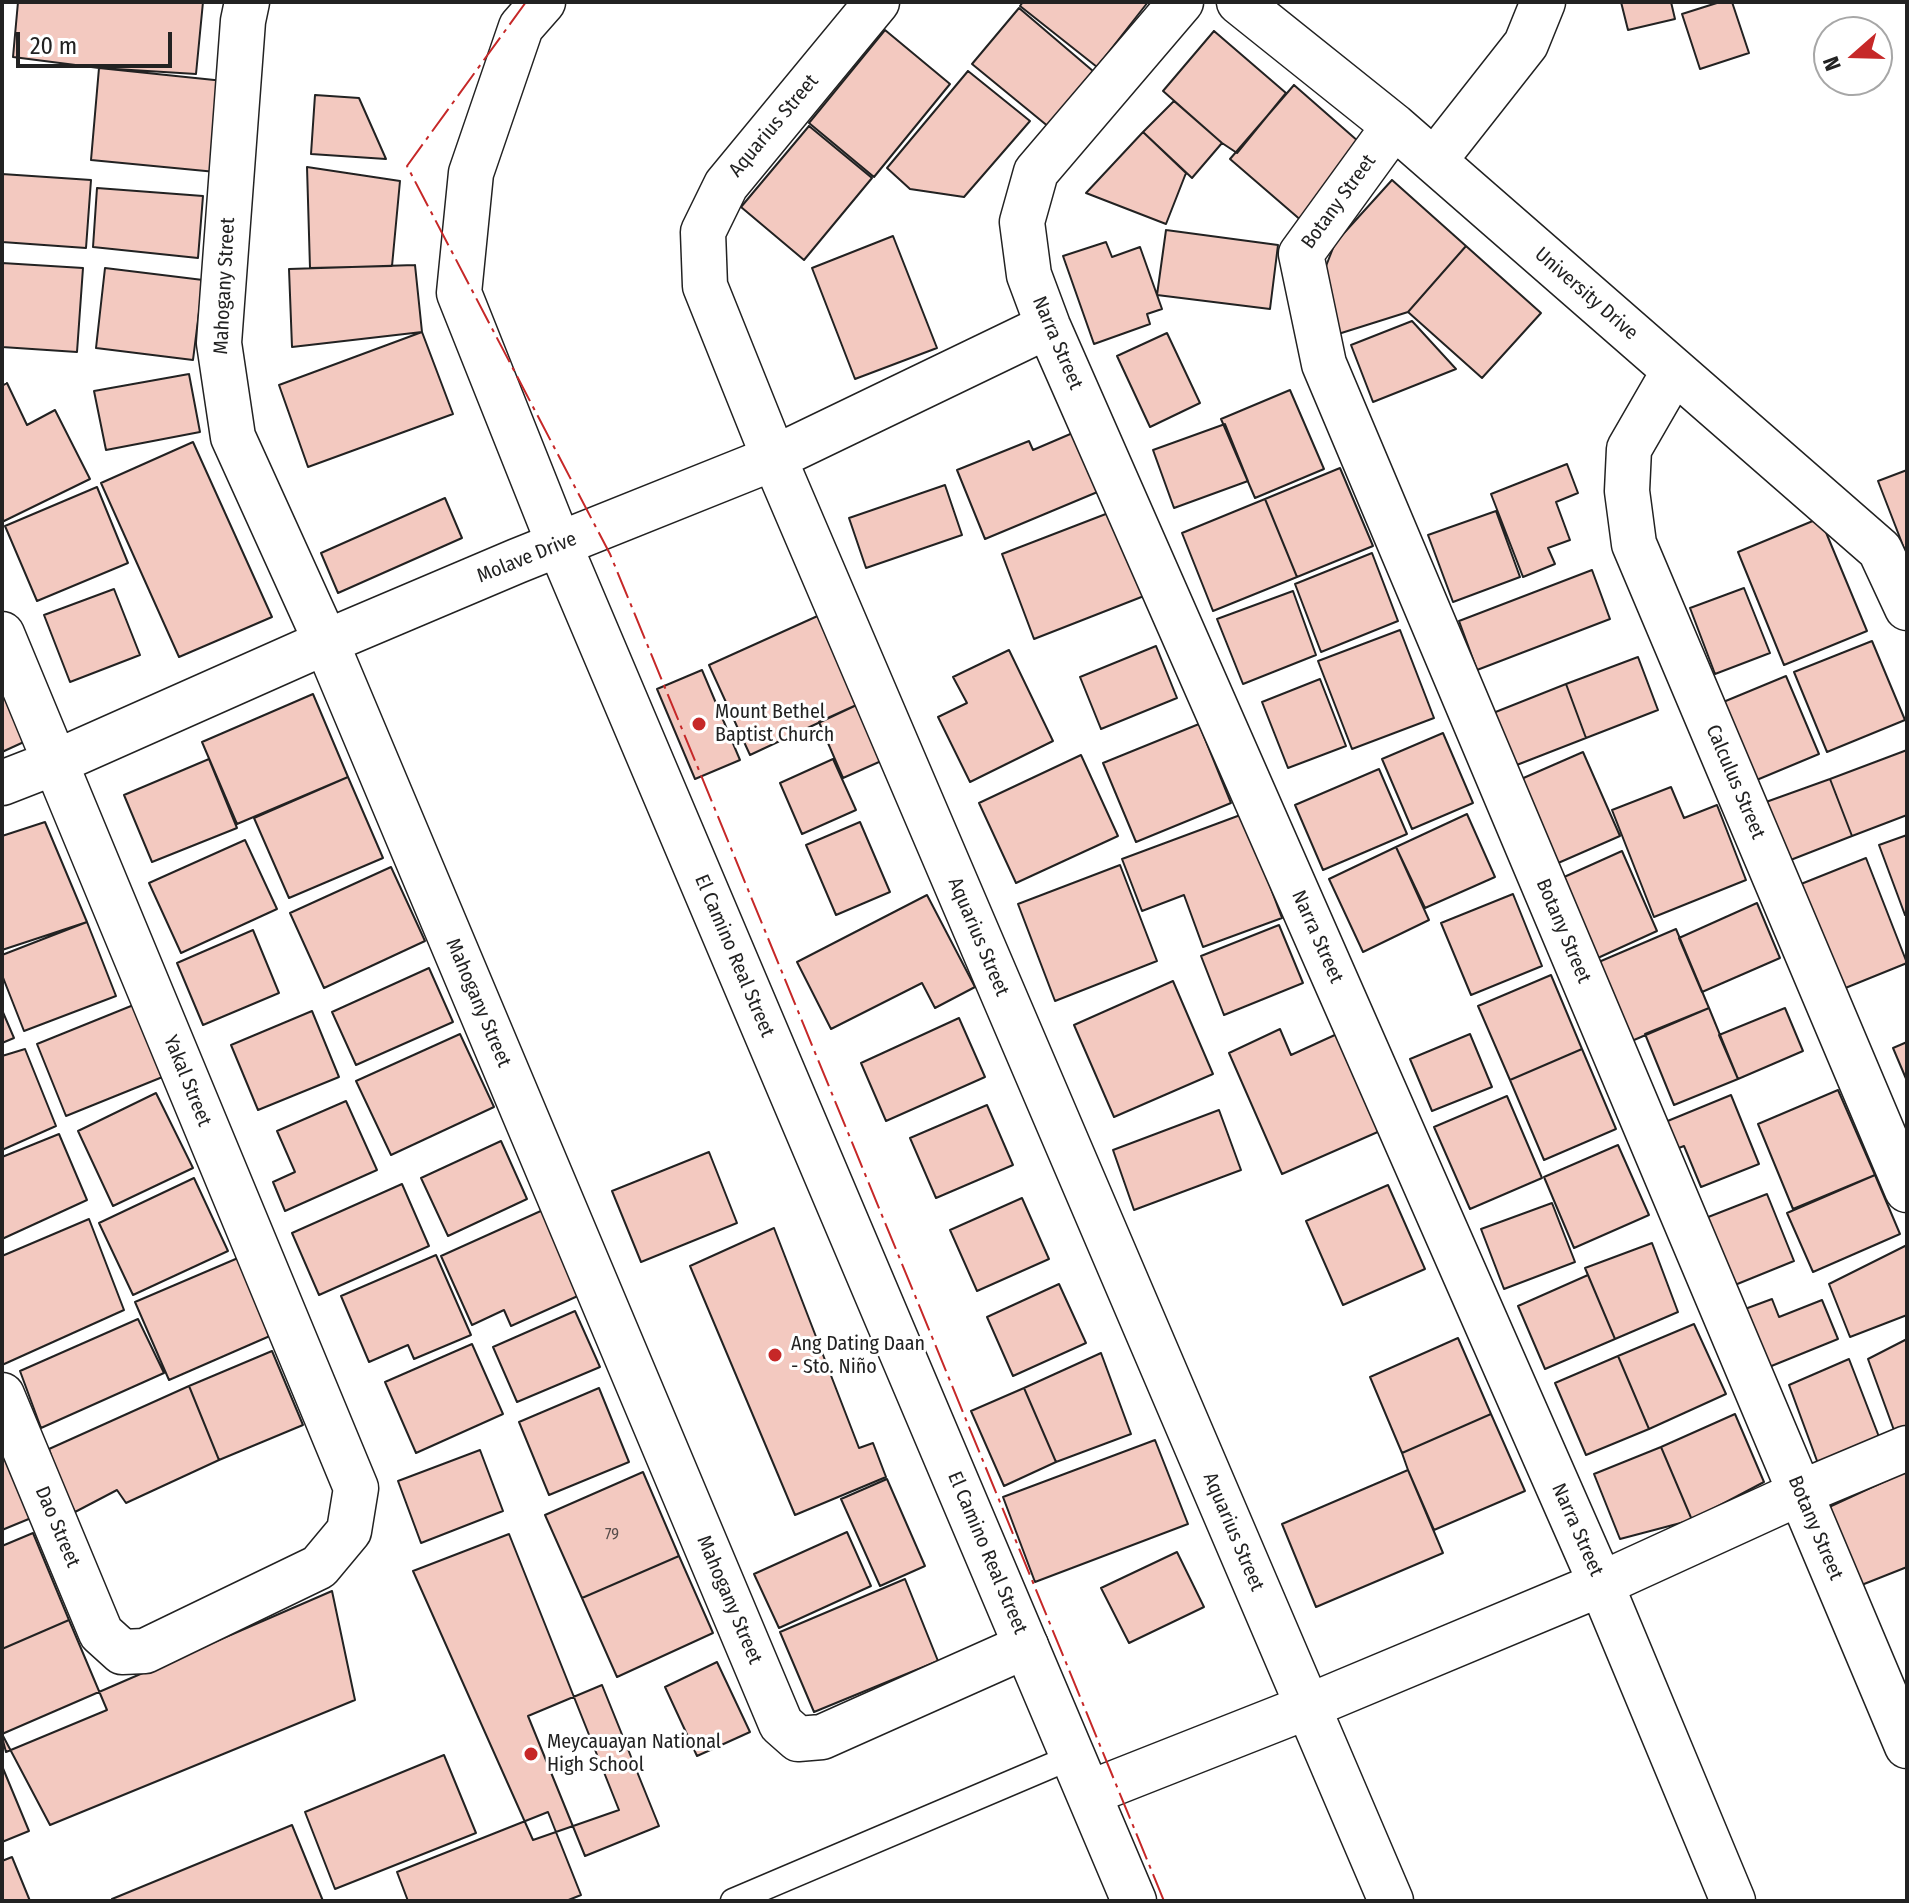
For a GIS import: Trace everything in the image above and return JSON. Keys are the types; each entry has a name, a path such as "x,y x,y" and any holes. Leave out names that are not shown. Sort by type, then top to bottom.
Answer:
{"street":[{"name":"Mahogany Street","path":"247,2 243,21 219,343 233,437 326,642 781,1724 798,1739 822,1737 1026,1646"},
{"name":"El Camino Real Street","path":"543,2 521,27 471,173 459,293 559,544 1081,1774 1125,1898"},
{"name":"Aquarius Street","path":"877,2 726,185 703,232 705,286 774,458 1391,1901"},
{"name":"Narra Street","path":"1181,2 1036,172 1022,222 1029,275 1048,326 1601,1584 1733,1901"},
{"name":"University Drive","path":"1239,2 1394,126 1880,550 1907,608"},
{"path":"1434,161 1526,44 1543,2"},
{"name":"Botany Street","path":"1394,126 1301,254 1324,364 1907,1746"},
{"name":"Molave Drive","path":"2,783 326,642 774,458 1048,326"},
{"name":"Calculus Street","path":"1674,371 1629,449 1627,491 1634,544 1907,1190"},
{"name":"Yakal Street","path":"2,634 356,1488 349,1531 319,1567 145,1651 122,1652"},
{"name":"Dao Street","path":"2,1395 101,1633 122,1652"},
{"path":"1081,1774 1307,1707 1601,1584 1907,1448"}],"lane":[{"path":"733,1901 1081,1774"}],"building":[{"path":"18,2 203,2 196,74 99,68 13,57"},
{"path":"1023,2 1148,2 1097,67 1020,6"},
{"path":"1621,2 1671,2 1675,19 1628,30"},
{"path":"1720,2 1732,2 1749,53 1700,69 1682,14"},
{"path":"1019,8 1100,77 1055,132 972,64"},
{"path":"885,30 950,84 874,177 809,123"},
{"path":"1214,31 1286,93 1237,153 1163,91"},
{"path":"99,68 224,81 216,172 91,160"},
{"path":"968,71 1030,121 964,197 910,189 887,168"},
{"path":"1294,85 1367,149 1303,222 1230,159"},
{"path":"315,95 359,98 386,159 311,154"},
{"path":"1174,101 1222,143 1192,178 1143,132"},
{"path":"809,126 872,178 804,260 741,207"},
{"path":"1143,132 1186,173 1166,224 1086,193"},
{"path":"307,167 400,181 392,266 310,268"},
{"path":"2,174 91,180 86,248 2,242"},
{"path":"1392,180 1466,246 1408,312 1335,335 1319,284 1335,243"},
{"path":"97,188 203,196 198,258 93,247"},
{"path":"1166,230 1278,245 1270,309 1157,295"},
{"path":"893,236 937,348 855,379 812,268"},
{"path":"1106,242 1112,257 1140,247 1162,309 1147,314 1150,324 1094,344 1063,256"},
{"path":"1466,246 1541,313 1482,378 1408,312"},
{"path":"2,263 83,268 77,352 2,347"},
{"path":"415,265 422,332 292,347 289,269"},
{"path":"105,268 203,280 193,360 96,348"},
{"path":"1412,321 1456,369 1373,402 1351,345"},
{"path":"422,332 453,414 308,467 279,385"},
{"path":"1167,333 1200,403 1150,427 1117,356"},
{"path":"189,374 200,432 106,450 94,391"},
{"path":"7,383 27,425 55,410 90,479 2,522 2,386"},
{"path":"1290,390 1324,469 1255,498 1221,419"},
{"path":"1225,424 1248,481 1174,508 1153,450"},
{"path":"1082,429 1107,488 985,539 957,470 1029,441 1033,450"},
{"path":"193,442 272,617 179,657 101,483"},
{"path":"1567,464 1578,493 1556,502 1570,540 1548,548 1555,564 1523,577 1491,494"},
{"path":"1340,468 1373,546 1297,577 1265,499"},
{"path":"1907,470 1907,556 1878,481"},
{"path":"945,485 962,535 866,568 849,518"},
{"path":"97,487 128,563 37,601 5,526"},
{"path":"445,498 462,538 338,593 321,553"},
{"path":"1265,499 1297,577 1213,611 1182,533"},
{"path":"1496,511 1520,577 1453,602 1428,535"},
{"path":"1111,512 1144,596 1034,639 1002,554"},
{"path":"1820,518 1867,631 1784,665 1738,552"},
{"path":"1372,553 1398,621 1321,652 1295,584"},
{"path":"1592,570 1610,619 1477,670 1459,621"},
{"path":"1744,588 1770,653 1715,674 1690,608"},
{"path":"114,589 140,655 70,682 44,615"},
{"path":"1293,591 1316,655 1243,684 1217,619"},
{"path":"822,614 863,702 750,755 709,665"},
{"path":"1400,630 1434,718 1352,749 1318,661"},
{"path":"1872,641 1905,720 1827,752 1794,672"},
{"path":"1156,646 1177,698 1101,729 1080,677"},
{"path":"1009,650 1053,741 970,782 938,717 967,703 953,677"},
{"path":"1638,657 1658,710 1586,738 1566,684"},
{"name":"Mount Bethel Baptist Church","path":"702,670 740,760 695,779 657,689"},
{"path":"1786,676 1819,754 1747,784 1716,705"},
{"path":"1320,679 1346,746 1288,768 1262,702"},
{"path":"2,683 26,741 2,752"},
{"path":"1566,684 1586,738 1509,768 1488,715"},
{"path":"313,694 348,777 237,824 202,742"},
{"path":"863,702 888,758 843,778 819,722"},
{"path":"1199,724 1231,803 1136,842 1103,763"},
{"path":"1443,733 1473,803 1412,829 1382,759"},
{"path":"1907,750 1907,815 1852,836 1830,779"},
{"path":"1583,752 1620,836 1549,867 1512,783"},
{"path":"1081,755 1118,836 1016,883 979,803"},
{"path":"209,759 237,828 152,862 124,795"},
{"path":"833,759 856,810 802,834 780,783"},
{"path":"1379,769 1407,834 1323,870 1295,805"},
{"path":"348,777 383,858 289,898 254,818"},
{"path":"1830,779 1852,836 1788,861 1766,802"},
{"path":"1671,787 1684,818 1717,805 1746,880 1654,917 1612,810"},
{"path":"1243,814 1282,918 1203,947 1184,895 1142,911 1122,859"},
{"path":"1467,814 1495,877 1425,908 1396,847"},
{"path":"45,822 87,922 2,950 2,836"},
{"path":"860,822 890,892 836,915 806,845"},
{"path":"1907,835 1907,914 1905,915 1879,845"},
{"path":"245,840 277,909 181,953 149,883"},
{"path":"1396,847 1429,920 1363,952 1329,879"},
{"path":"1622,851 1657,931 1589,962 1553,882"},
{"path":"1866,858 1907,963 1838,991 1796,886"},
{"path":"1120,865 1157,961 1055,1001 1018,904"},
{"path":"391,867 425,941 324,988 290,913"},
{"path":"1513,894 1542,966 1471,995 1441,923"},
{"path":"927,895 975,987 935,1008 922,983 831,1029 797,962"},
{"path":"1757,903 1780,958 1702,992 1679,938"},
{"path":"87,922 116,996 24,1031 2,975 2,955"},
{"path":"1279,925 1303,983 1224,1015 1201,956"},
{"path":"1676,929 1709,1008 1627,1043 1594,964"},
{"path":"253,930 279,993 203,1025 177,963"},
{"path":"429,968 453,1022 356,1065 332,1012"},
{"path":"1551,975 1582,1049 1510,1080 1478,1006"},
{"path":"1173,981 1213,1074 1114,1117 1074,1025"},
{"path":"136,1004 165,1076 66,1116 37,1044"},
{"path":"1709,1008 1738,1079 1674,1105 1645,1034"},
{"path":"1785,1008 1803,1051 1738,1079 1719,1035"},
{"path":"2,1010 14,1038 2,1043"},
{"path":"312,1011 339,1077 258,1110 231,1045"},
{"path":"959,1018 985,1077 886,1121 861,1063"},
{"path":"1280,1029 1291,1055 1337,1034 1380,1131 1282,1174 1229,1053"},
{"path":"460,1034 494,1107 391,1155 356,1081"},
{"path":"1470,1034 1492,1087 1432,1111 1410,1059"},
{"path":"1907,1042 1907,1081 1893,1048"},
{"path":"25,1049 56,1126 2,1150 2,1056"},
{"path":"1582,1049 1616,1129 1544,1160 1510,1080"},
{"path":"1838,1090 1875,1175 1793,1209 1758,1124"},
{"path":"156,1093 193,1168 113,1206 78,1131"},
{"path":"1731,1095 1759,1164 1701,1187 1684,1146 1663,1154 1653,1127"},
{"path":"1507,1096 1542,1178 1470,1209 1434,1127"},
{"path":"346,1101 377,1170 285,1211 273,1182 295,1172 277,1131"},
{"path":"987,1105 1013,1165 936,1198 910,1138"},
{"path":"1219,1110 1241,1170 1134,1210 1113,1150"},
{"path":"59,1134 87,1200 2,1239 2,1157"},
{"path":"501,1141 527,1199 448,1236 421,1178"},
{"path":"1618,1145 1649,1215 1574,1248 1544,1177"},
{"path":"709,1152 737,1223 641,1262 612,1191"},
{"path":"1875,1175 1900,1234 1813,1272 1787,1213"},
{"path":"194,1178 228,1251 133,1295 99,1223"},
{"path":"402,1184 429,1246 319,1295 292,1233"},
{"path":"1388,1185 1425,1269 1343,1305 1306,1221"},
{"path":"1767,1194 1794,1261 1725,1289 1698,1221"},
{"path":"1022,1198 1049,1259 977,1291 950,1230"},
{"path":"1552,1203 1575,1262 1504,1289 1481,1229"},
{"path":"543,1210 580,1295 511,1326 504,1310 472,1325 441,1256"},
{"path":"89,1219 124,1310 2,1365 2,1256"},
{"name":"Ang Dating Daan - Sto. Niño","path":"774,1228 859,1448 873,1443 886,1477 795,1515 690,1266"},
{"path":"1652,1243 1678,1312 1615,1339 1585,1268"},
{"path":"1907,1245 1907,1315 1850,1337 1829,1284"},
{"path":"245,1255 279,1332 169,1380 135,1302"},
{"path":"436,1255 471,1335 414,1359 408,1345 369,1362 341,1296"},
{"path":"1588,1275 1615,1339 1545,1369 1518,1306"},
{"path":"1059,1284 1086,1343 1013,1376 987,1317"},
{"path":"1772,1299 1779,1317 1822,1300 1838,1339 1769,1367 1745,1309"},
{"path":"575,1311 600,1367 517,1402 493,1347"},
{"path":"138,1319 164,1373 41,1428 20,1371"},
{"path":"1694,1324 1726,1394 1649,1429 1618,1356"},
{"path":"1458,1338 1491,1414 1402,1453 1370,1377"},
{"path":"1907,1339 1907,1427 1895,1433 1868,1359"},
{"path":"472,1344 503,1414 416,1453 385,1382"},
{"path":"272,1351 303,1425 219,1460 189,1386"},
{"path":"1101,1353 1131,1434 1056,1462 1024,1388"},
{"path":"1618,1356 1649,1429 1586,1455 1555,1383"},
{"path":"1849,1359 1881,1442 1820,1469 1789,1385"},
{"path":"189,1386 219,1460 126,1503 117,1490 75,1512 60,1484 49,1449"},
{"path":"599,1388 629,1462 549,1495 519,1422"},
{"path":"1024,1388 1056,1462 1004,1486 971,1411"},
{"path":"1491,1414 1525,1491 1434,1530 1402,1453"},
{"path":"1735,1414 1764,1482 1692,1520 1661,1447"},
{"path":"2,1433 36,1516 2,1530"},
{"path":"1155,1440 1188,1524 1035,1582 1003,1497"},
{"path":"1661,1447 1692,1520 1620,1539 1594,1474"},
{"path":"480,1450 503,1511 421,1543 398,1481"},
{"path":"1408,1470 1443,1553 1316,1607 1282,1524"},
{"path":"1907,1471 1907,1567 1859,1586 1827,1508"},
{"path":"643,1472 679,1556 582,1598 545,1515"},
{"path":"887,1479 925,1566 880,1586 841,1499"},
{"path":"847,1532 871,1586 779,1628 754,1574"},
{"path":"33,1533 69,1620 2,1649 2,1546"},
{"path":"509,1534 619,1810 533,1840 413,1571"},
{"path":"1177,1552 1204,1607 1129,1643 1101,1588"},
{"path":"679,1556 713,1633 617,1677 582,1598"},
{"path":"905,1579 938,1661 814,1712 780,1632"},
{"path":"332,1591 355,1700 50,1825 2,1734"},
{"path":"69,1620 107,1710 6,1752 2,1737 2,1649"},
{"path":"717,1662 750,1732 697,1756 665,1687"},
{"path":"602,1685 659,1826 585,1856 528,1716"},
{"path":"444,1755 476,1833 335,1889 305,1812"},
{"path":"2,1766 29,1831 2,1842"},
{"path":"548,1812 581,1895 566,1901 408,1901 397,1872"},
{"path":"292,1825 323,1901 112,1899"},
{"path":"12,1857 30,1901 2,1901 2,1861"}],"power":[{"path":"526,2 407,166 610,554 1164,1901"}],"place":[{"name":"Mount Bethel Baptist Church","path":"699,724"},
{"name":"Ang Dating Daan - Sto. Niño","path":"775,1355"},
{"name":"Meycauayan National High School","path":"531,1754"}]}
